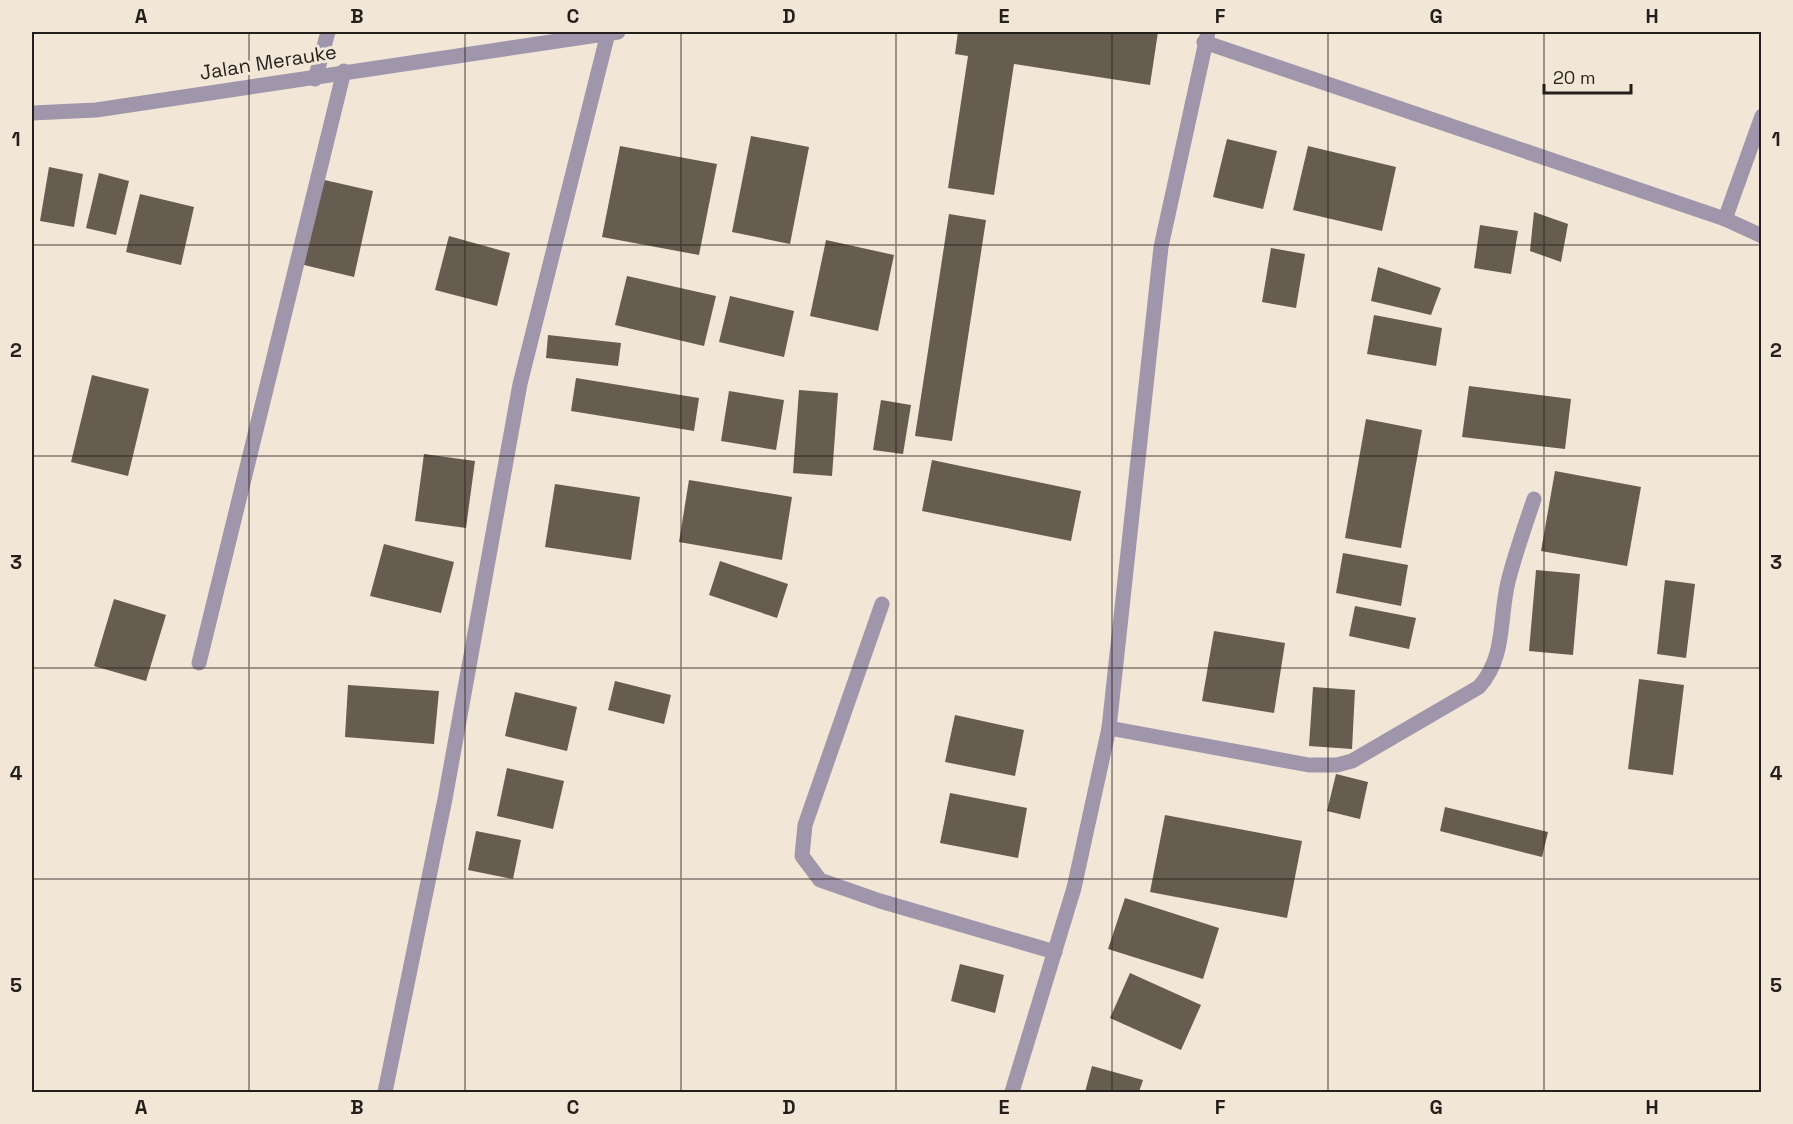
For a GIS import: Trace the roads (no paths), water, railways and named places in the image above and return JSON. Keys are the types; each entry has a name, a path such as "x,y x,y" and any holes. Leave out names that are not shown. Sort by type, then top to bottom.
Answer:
{"street":[{"path":"315,79 328,32"},
{"path":"385,1092 445,799 520,384 613,32"},
{"name":"Jalan Merauke","path":"32,113 96,110 315,79 344,71 613,32"},
{"path":"1012,1092 1074,888 1109,728 1161,247 1206,37 1725,219 1761,236"},
{"path":"199,663 344,71"},
{"path":"1725,219 1761,116"},
{"path":"1109,728 1309,765 1337,765 1352,761 1479,687 1488,676 1501,645 1508,582 1534,498"},
{"path":"882,604 806,825 802,856 820,880 880,901 1055,952"}]}
